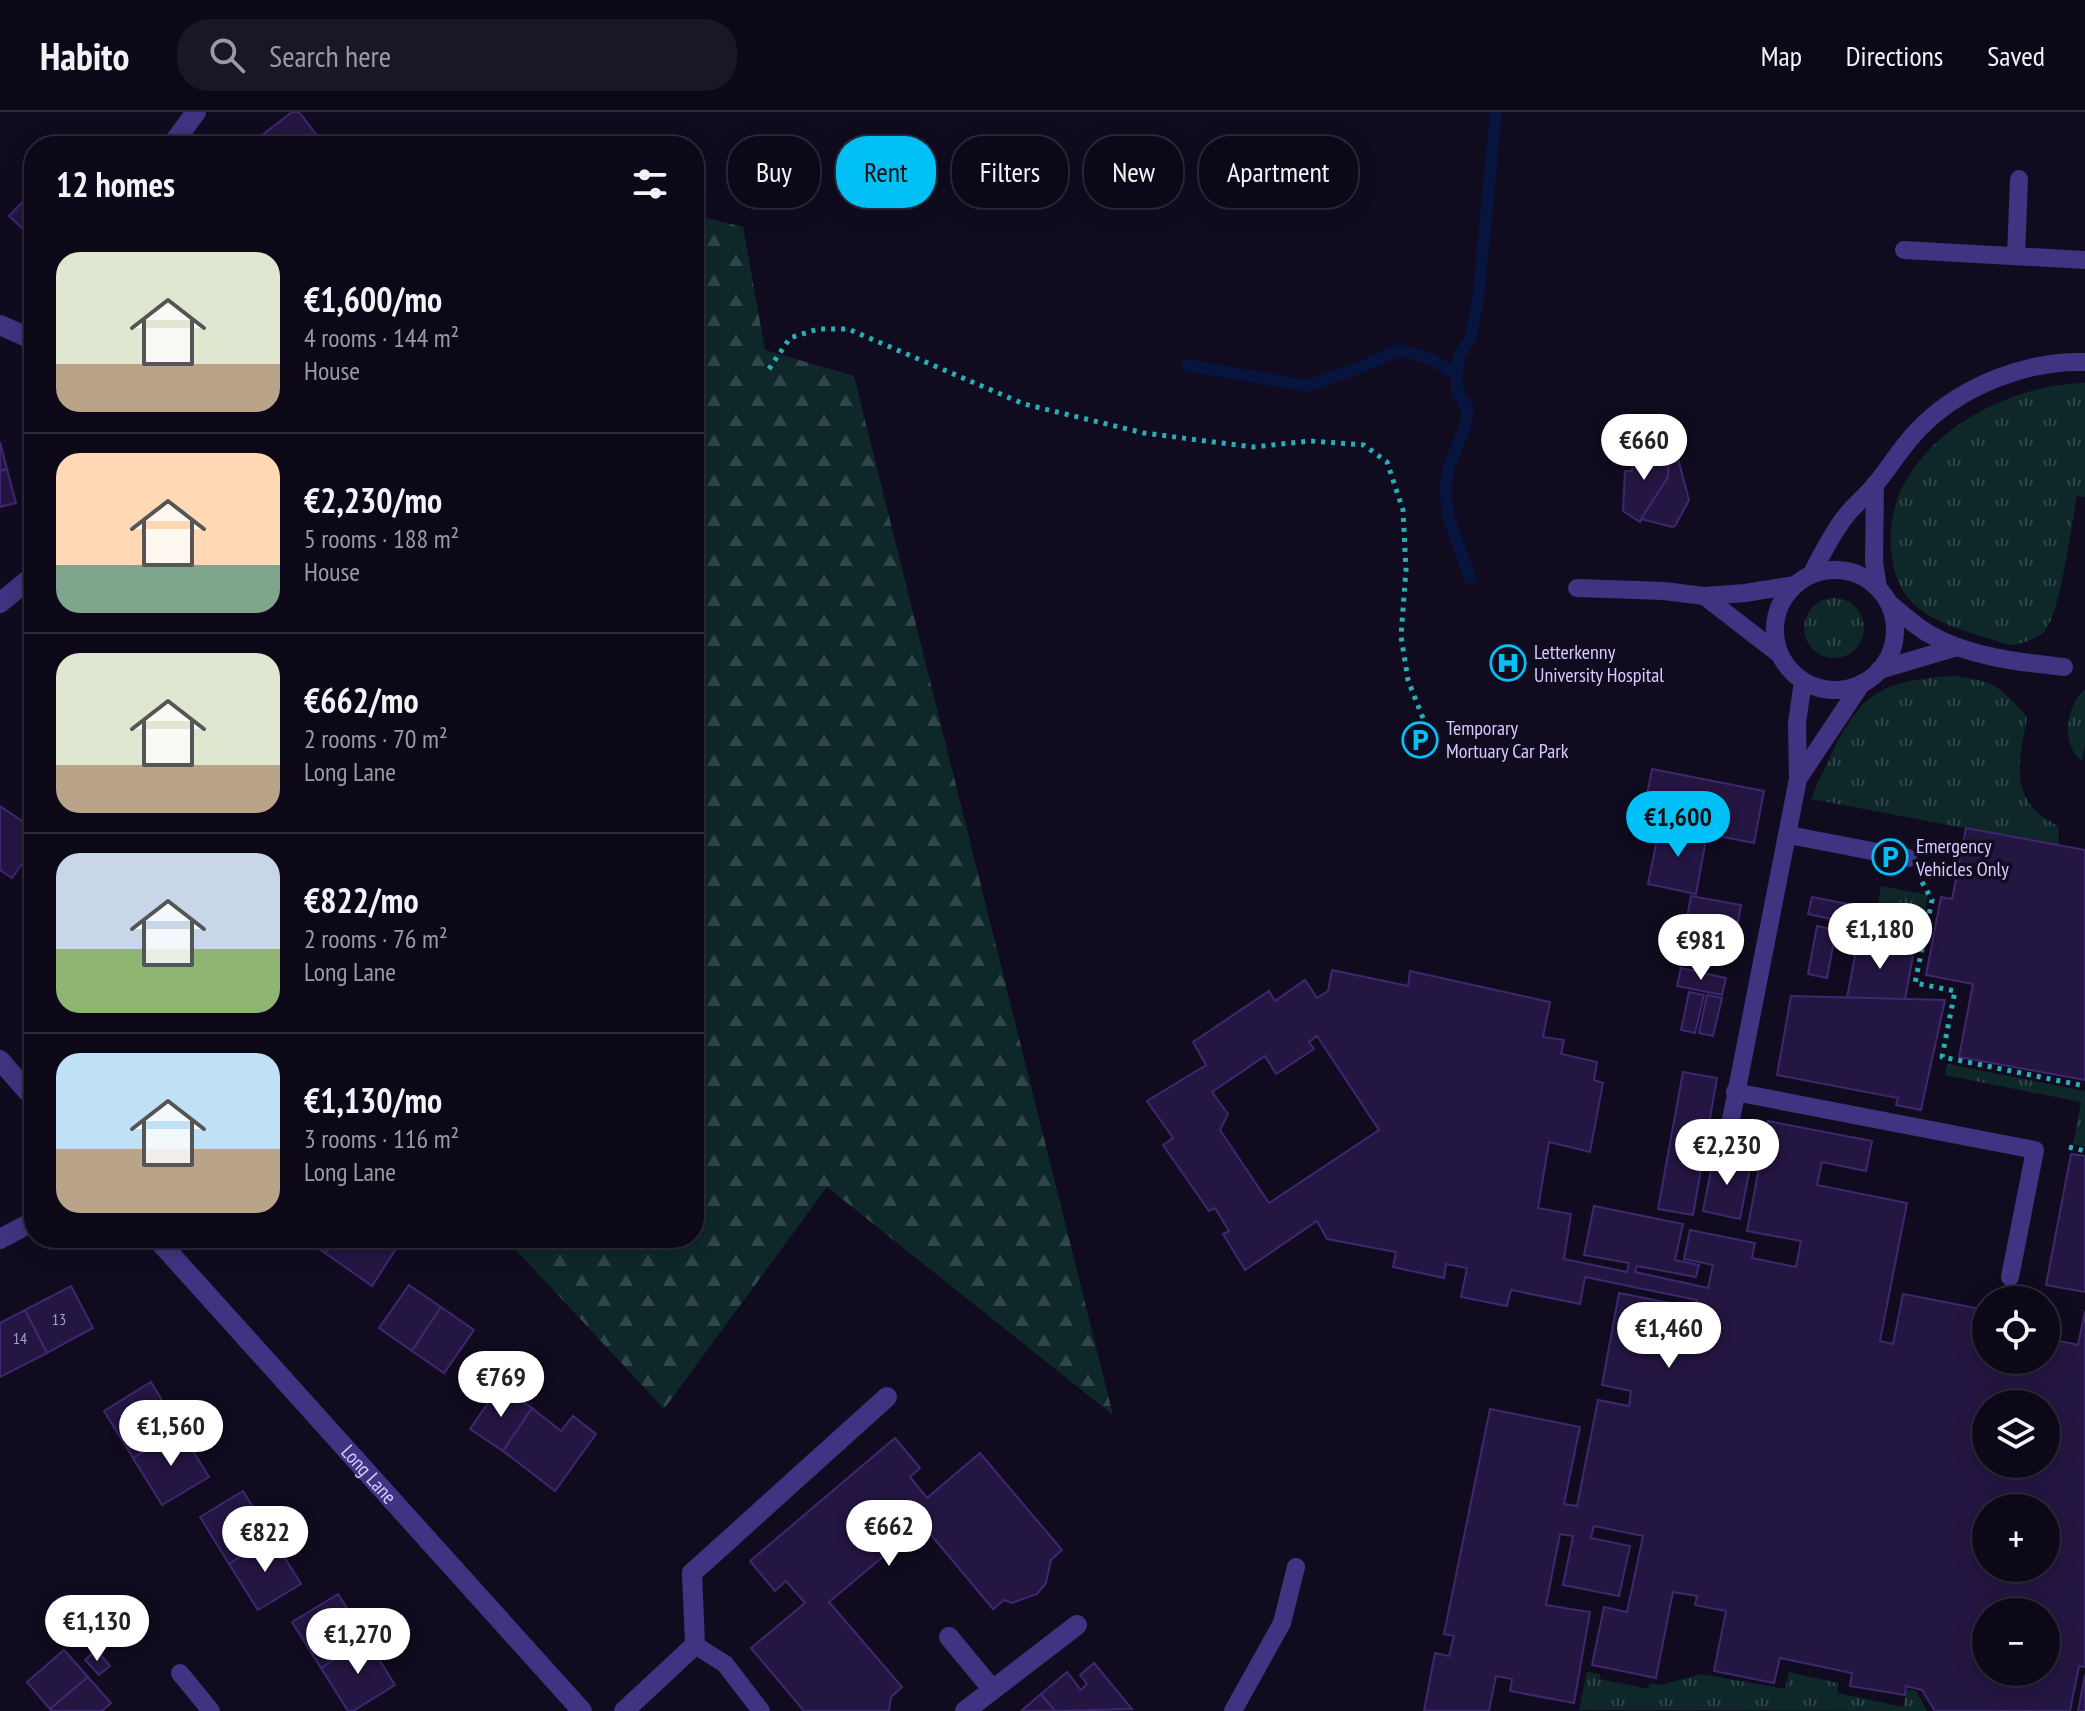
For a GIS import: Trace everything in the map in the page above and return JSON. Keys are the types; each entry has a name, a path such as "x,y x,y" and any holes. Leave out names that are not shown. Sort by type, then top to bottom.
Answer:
{"street":[{"path":"178,136 196,112"},
{"path":"0,325 24,336"},
{"path":"0,603 24,583"},
{"path":"0,1060 24,1088"},
{"path":"0,1239 24,1226"},
{"name":"Long Lane","path":"165,1248 582,1711"},
{"path":"624,1711 695,1645 692,1573 887,1397"},
{"path":"965,1711 1077,1625"},
{"path":"949,1637 992,1689"}],"lane":[{"path":"2016,256 2019,179"},
{"path":"1904,250 2085,260"},
{"path":"1779,654 1774,634 1776,616 1784,598 1803,580 1846,515 1922,425 1965,393 2018,372 2047,364 2085,362"},
{"path":"1704,596 1779,654 1790,670 1803,681 1826,690 1847,689 1862,683 1879,670 1888,658 1895,631 1874,562 1875,484"},
{"path":"1577,588 1664,591 1704,596 1745,593 1842,570 1863,578 1927,633 1957,647 2010,661 2064,667"},
{"path":"1879,670 1957,647"},
{"path":"1725,1150 1789,835 1798,779 1797,723 1803,681"},
{"path":"1798,779 1862,683"},
{"path":"1789,835 1908,858"},
{"path":"1735,1092 2035,1150 2010,1277"},
{"path":"1233,1711 1282,1623 1296,1567"},
{"path":"695,1645 725,1664 761,1711"},
{"path":"180,1673 211,1711"}],"path":[{"path":"769,369 790,338 818,329 848,329 1024,404 1144,433 1253,447 1310,441 1364,445 1387,462 1403,510 1406,570 1401,636 1408,680 1426,726"},
{"path":"1908,858 1932,900 1915,983 1955,991 1942,1057 2085,1086"},
{"path":"1846,931 1923,946"},
{"path":"2069,1147 2085,1151"}],"green space":[{"path":"704,217 743,227 765,350 854,376 1113,1415 827,1187 664,1409 514,1248 704,1248"},
{"path":"2085,383 2085,497 2077,496 2061,587 2045,631 2030,640 2009,645 1950,626 1924,612 1900,586 1892,555 1894,511 1907,480 1927,452 1954,428 1984,409 2052,386"},
{"path":"1834,598 1845,600 1855,607 1862,617 1862,639 1855,649 1845,656 1834,658 1823,656 1813,649 1806,639 1804,628 1806,617 1813,607 1823,600"},
{"path":"1954,676 1979,680 1996,687 2027,717 2020,764 2022,787 2035,811 2058,827 2059,846 1811,799 1843,732 1866,702 1893,686"},
{"path":"2085,689 2082,761 2071,745 2068,725 2073,705"},
{"path":"1881,886 1928,895 1920,937 1873,929"},
{"path":"1947,1064 2085,1091 2085,1147 2073,1144 2081,1102 1945,1075"},
{"path":"1587,1672 1600,1674 1600,1679 1648,1689 1650,1683 1661,1685 1701,1674 1785,1689 1789,1672 1838,1683 1838,1693 1903,1707 1907,1689 1916,1691 1927,1711 1579,1710"}],"building":[{"path":"292,112 299,112 317,136 261,136"},
{"path":"24,200 24,230 9,216"},
{"path":"0,442 7,469 0,471"},
{"path":"1633,451 1669,453 1668,477 1640,522 1623,511 1625,471 1632,471"},
{"path":"1669,454 1677,455 1689,500 1672,527 1641,519 1668,477"},
{"path":"7,469 16,503 0,507 0,471"},
{"path":"1652,769 1764,791 1754,843 1642,821"},
{"path":"0,806 24,822 24,861 12,878 0,870"},
{"path":"1660,824 1707,834 1696,894 1648,884"},
{"path":"1966,828 2085,850 2085,1080 1959,1057 1973,984 1926,975 1941,897 1952,899"},
{"path":"1691,896 1741,905 1731,960 1681,950"},
{"path":"1812,897 1858,906 1854,924 1808,914"},
{"path":"1817,926 1836,930 1827,978 1808,974"},
{"path":"1858,939 1914,949 1905,1000 1847,998"},
{"path":"1681,968 1726,978 1722,995 1677,986"},
{"path":"1332,970 1408,986 1410,971 1550,1002 1543,1037 1564,1040 1561,1054 1597,1062 1594,1080 1603,1083 1590,1152 1549,1142 1538,1208 1571,1214 1564,1259 1627,1272 1629,1263 1584,1255 1594,1206 1683,1224 1675,1260 1699,1265 1696,1277 1637,1266 1635,1272 1708,1288 1713,1265 1684,1259 1690,1230 1755,1243 1752,1258 1796,1267 1801,1241 1747,1231 1768,1121 1872,1141 1866,1171 1822,1162 1817,1185 1907,1203 1880,1341 1893,1344 1903,1294 1972,1307 1972,1374 2060,1374 2060,1341 2078,1345 2085,1311 2085,1667 2079,1666 2070,1711 1935,1711 1922,1690 1906,1686 1905,1695 1850,1686 1852,1673 1780,1658 1774,1683 1714,1671 1726,1611 1695,1605 1697,1596 1673,1592 1656,1678 1592,1665 1604,1607 1627,1612 1643,1536 1594,1526 1591,1538 1630,1546 1619,1596 1563,1585 1573,1536 1560,1534 1546,1605 1590,1612 1574,1703 1510,1691 1512,1679 1496,1676 1489,1711 1424,1711 1435,1653 1449,1656 1454,1636 1444,1634 1490,1409 1580,1427 1564,1504 1577,1506 1598,1400 1629,1406 1631,1391 1602,1385 1619,1293 1695,1308 1697,1300 1585,1277 1580,1304 1511,1290 1507,1306 1461,1297 1467,1268 1446,1264 1444,1278 1393,1267 1396,1252 1327,1239 1317,1221 1245,1270 1223,1234 1229,1231 1215,1208 1209,1211 1163,1145 1173,1138 1147,1101 1206,1065 1193,1042 1269,991 1275,1001 1305,980 1317,998 1328,991","holes":["1317,1036 1379,1130 1269,1203 1220,1130 1228,1114 1212,1092 1265,1056 1276,1074 1314,1049 1309,1042"]},
{"path":"1689,992 1704,995 1695,1033 1681,1030"},
{"path":"1707,995 1722,998 1713,1036 1699,1033"},
{"path":"1791,996 1945,1000 1921,1110 1896,1105 1898,1098 1777,1075"},
{"path":"1683,1072 1717,1078 1693,1215 1658,1209"},
{"path":"2071,1154 2085,1156 2085,1292 2046,1285"},
{"path":"1714,1155 1751,1163 1740,1219 1703,1211"},
{"path":"329,1248 396,1248 372,1286 325,1253"},
{"path":"409,1285 441,1307 412,1351 379,1328"},
{"path":"71,1286 93,1328 47,1353 25,1310"},
{"path":"441,1307 474,1330 444,1373 412,1351"},
{"path":"25,1310 47,1353 0,1377 0,1323"},
{"path":"151,1382 180,1430 133,1458 104,1411"},
{"path":"500,1386 532,1408 503,1451 470,1429"},
{"path":"532,1408 561,1431 573,1416 596,1434 555,1491 503,1451"},
{"path":"180,1430 209,1477 162,1505 133,1458"},
{"path":"895,1438 920,1468 910,1477 927,1498 980,1453 1062,1550 1051,1560 1046,1583 1037,1594 1012,1603 1004,1600 993,1609 922,1524 829,1602 902,1687 891,1697 889,1711 804,1711 751,1648 805,1603 786,1581 775,1591 750,1561"},
{"path":"243,1491 272,1537 229,1564 200,1517"},
{"path":"272,1537 301,1584 258,1610 229,1564"},
{"path":"338,1594 366,1639 321,1668 292,1622"},
{"path":"366,1639 395,1685 353,1711 348,1711 321,1668"},
{"path":"64,1650 88,1677 50,1709 27,1682"},
{"path":"96,1650 110,1666 99,1675 85,1660"},
{"path":"1094,1663 1132,1709 1055,1711 1041,1694 1067,1672 1081,1690 1087,1684 1080,1675"},
{"path":"2085,1675 2085,1711 2078,1711"},
{"path":"88,1677 111,1703 102,1711 50,1709"},
{"path":"1041,1694 1055,1711 1021,1711"}],"waterway":[{"path":"1470,578 1448,516 1445,489 1468,410 1457,390 1457,375 1459,356 1470,339 1478,301 1496,112"},
{"path":"1187,365 1307,386 1399,350 1431,359 1457,375"}],"place":[{"name":"Letterkenny University Hospital","path":"1508,663"},
{"name":"Temporary Mortuary Car Park","path":"1420,740"},
{"name":"Emergency Vehicles Only","path":"1890,857"}]}
